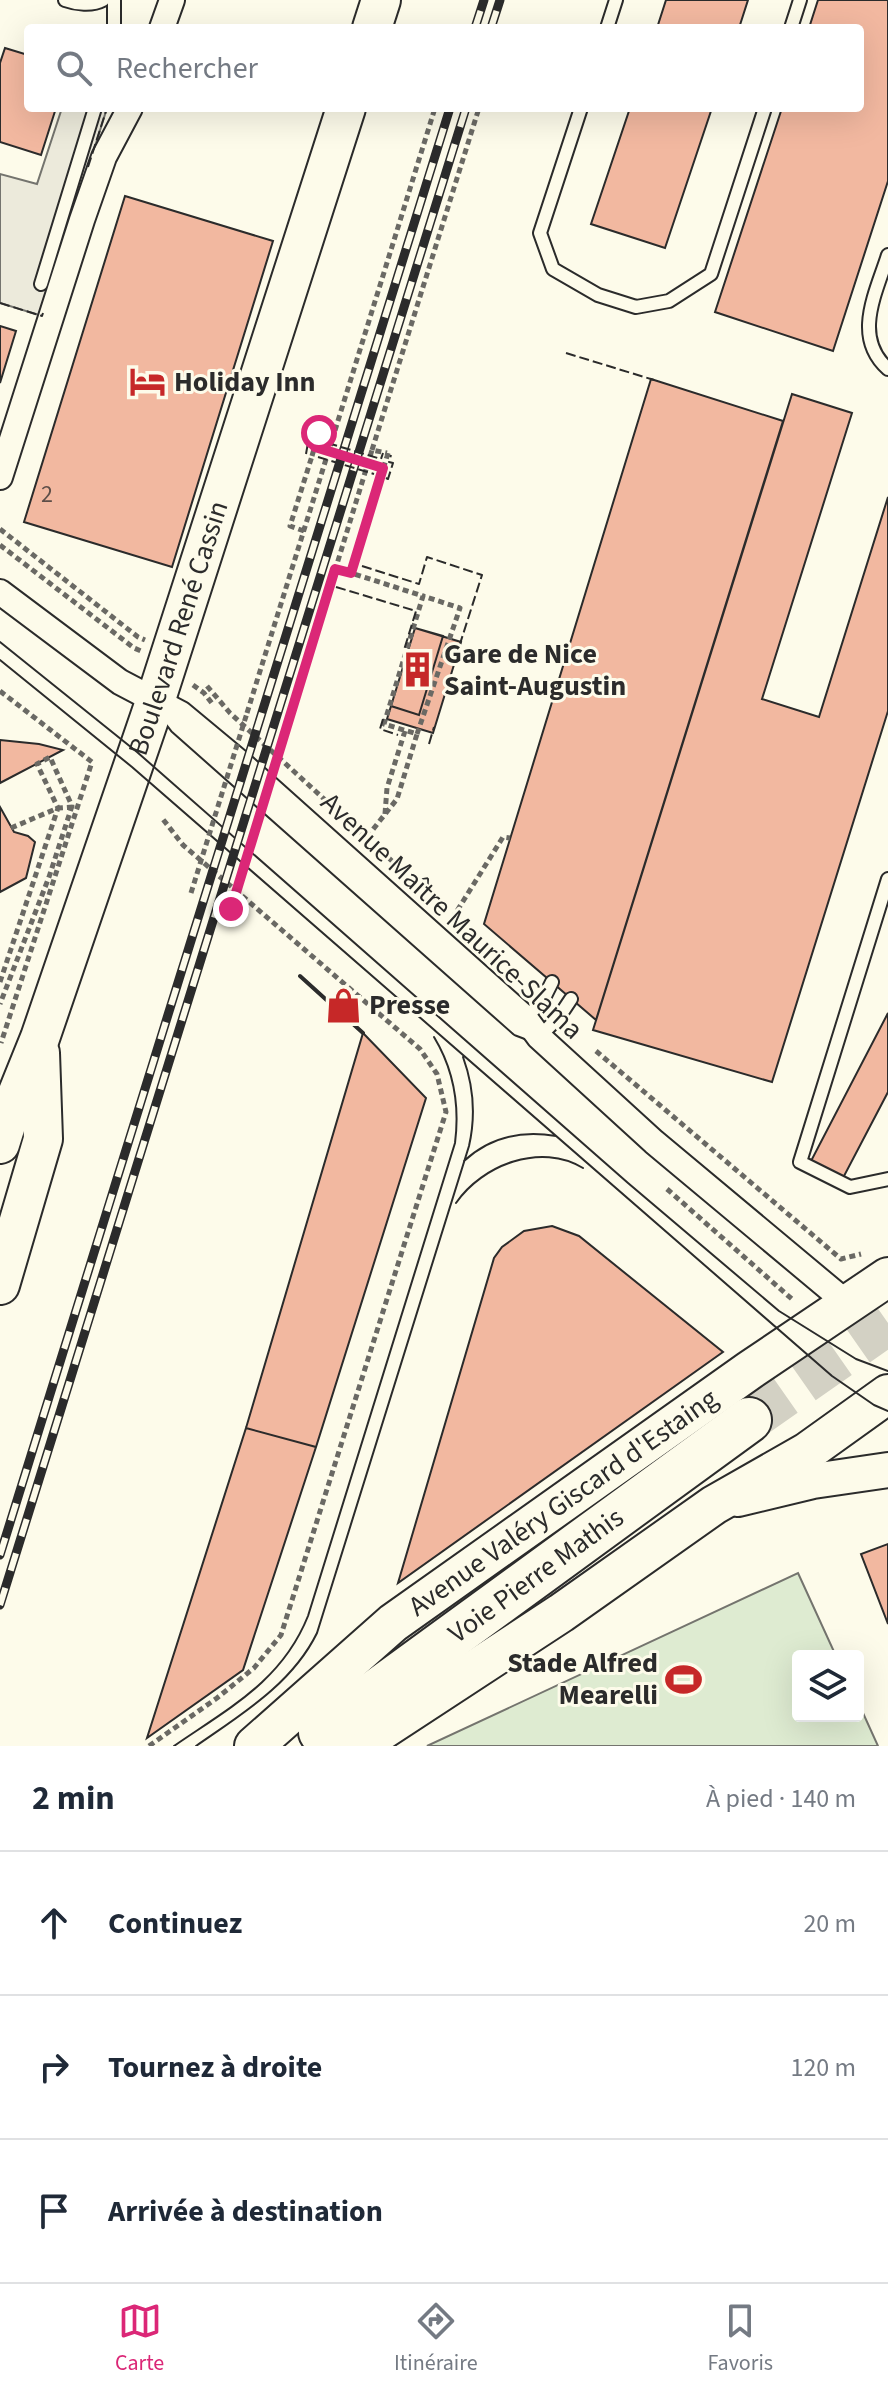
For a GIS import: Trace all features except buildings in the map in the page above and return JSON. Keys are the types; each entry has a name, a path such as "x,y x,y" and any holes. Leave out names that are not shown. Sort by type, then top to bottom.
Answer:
{"highway":[{"name":"Voie Pierre Mathis","path":"340,1739 749,1420"}],"main road":[{"path":"373,24 381,0"},
{"name":"Boulevard René Cassin","path":"0,1144 40,1038 156,699 345,112"},
{"path":"0,1285 43,1139 40,1038"},
{"name":"Avenue Valéry Giscard d'Estaing","path":"254,1746 393,1623 848,1304 880,1264"},
{"path":"340,1739 561,1613 714,1505 791,1462 888,1394"},
{"path":"714,1505 813,1481 888,1470"}],"street":[{"path":"163,24 172,0"},
{"path":"0,477 104,157 128,112"},
{"name":"Avenue Maître Maurice-Slama","path":"0,592 120,682 181,714 240,763 654,1142 848,1304"}],"lane":[{"path":"65,0 75,3 98,3 103,0"},
{"path":"114,0 114,24"},
{"path":"608,24 616,0"},
{"path":"792,24 800,0"},
{"path":"41,284 94,112"},
{"path":"580,112 540,233 553,269 598,295 636,307 669,301 711,274 764,112"},
{"path":"888,255 867,320 877,360 888,369"},
{"path":"888,879 800,1162 850,1187 888,1179"},
{"path":"532,1028 552,982"},
{"path":"532,1028 559,1017 571,999"}],"path":[{"path":"191,893 434,112"},
{"path":"231,909 478,112"},
{"path":"304,531 290,526 320,428 318,436 332,440"},
{"path":"315,447 383,468"},
{"path":"351,573 389,450 386,455 372,450"},
{"path":"0,529 138,637 154,643"},
{"path":"0,545 134,648"},
{"path":"335,569 460,608 426,700 397,799 367,837"},
{"path":"417,734 384,724 423,596"},
{"path":"0,691 92,762 0,1004"},
{"path":"385,815 387,788 405,731"},
{"path":"0,982 58,808 37,764 50,757 75,807 0,1045"},
{"path":"11,828 58,808 75,807"},
{"path":"149,1746 254,1668 281,1635 446,1112 437,1074 420,1049 183,845 162,818"},
{"path":"452,919 503,837 510,838"},
{"path":"676,1120 841,1259 880,1264"},
{"path":"665,1188 793,1300"}],"green space":[{"name":"Stade Alfred Mearelli","path":"798,1573 833,1650 792,1650 792,1722 864,1722 864,1715 878,1746 427,1746"}],"shaded area":[{"path":"61,112 106,112 42,316 0,303 0,174 37,184"}],"tunnel":[{"path":"749,1420 888,1323"}],"tram line":[{"path":"0,642 137,752 628,1183 779,1311 856,1359 888,1371"},
{"path":"0,660 132,767 832,1376 888,1411"},
{"path":"174,1746 234,1705 269,1676 297,1639 308,1616 455,1143 457,1115 454,1088 434,1037"},
{"path":"196,1746 280,1683 307,1651 317,1633 469,1146 473,1101 463,1057"},
{"path":"464,1161 484,1146 507,1137 531,1134 556,1136"},
{"path":"456,1203 481,1178 514,1162 549,1157 567,1160 583,1168"}],"railway":[{"path":"476,24 484,0"},
{"path":"492,24 500,0"},
{"path":"0,1555 449,112"},
{"path":"0,1605 465,112"}],"fence":[{"path":"88,167 106,112"},
{"path":"0,303 42,316 43,313"},
{"path":"566,353 654,380"},
{"path":"306,454 309,437 313,438 315,432"},
{"path":"323,434 321,441 381,459 383,453"},
{"path":"386,478 393,463 389,462 391,455"},
{"path":"318,457 374,474"},
{"path":"362,566 419,584 427,557 482,575 459,647"},
{"path":"336,587 416,611 404,650"},
{"path":"383,719 380,729 398,735"},
{"path":"429,744 434,727"}],"wall":[{"path":"300,976 363,1033"}],"place":[{"name":"Holiday Inn","path":"148,382"},
{"name":"Gare de Nice Saint-Augustin","path":"418,670"},
{"name":"Presse","path":"343,1005"},
{"name":"Stade Alfred Mearelli","path":"684,1679"}],"route":[{"path":"231,909 335,569 351,573 383,468 315,447 319,433"}]}
